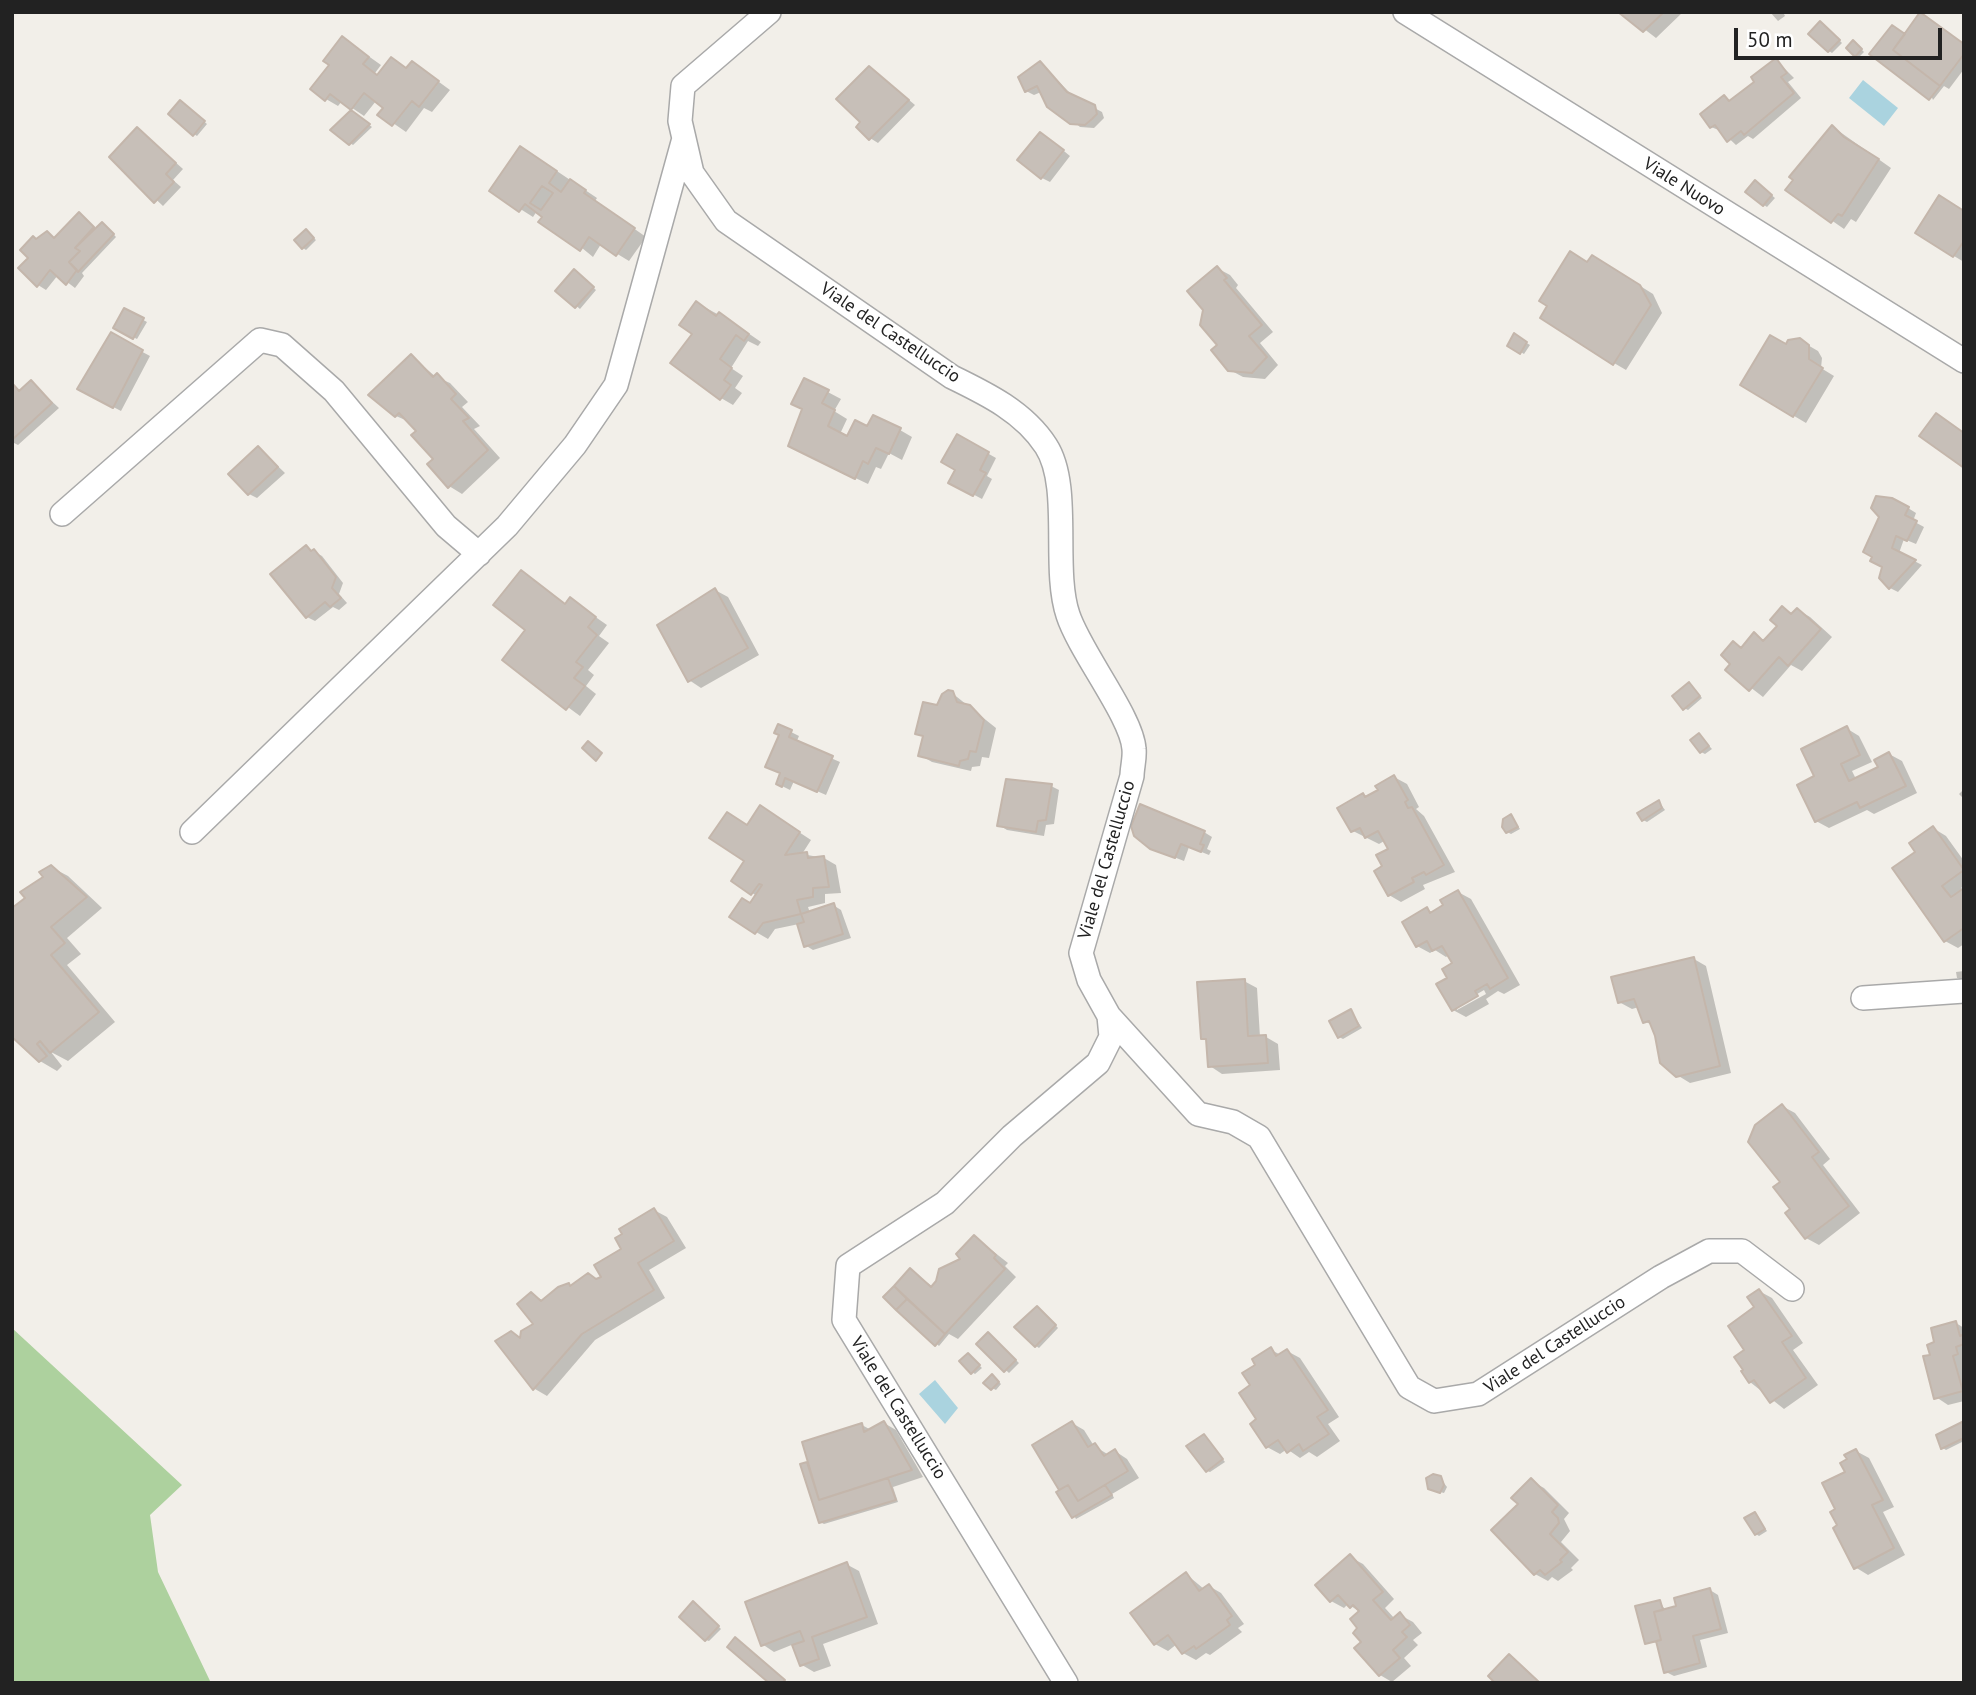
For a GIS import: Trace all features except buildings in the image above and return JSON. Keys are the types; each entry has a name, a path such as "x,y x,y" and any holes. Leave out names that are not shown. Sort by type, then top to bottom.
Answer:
{"street":[{"name":"Viale del Castelluccio","path":"769,12 683,86 680,121 692,173 726,221 952,377 987,394 1024,420 1047,447 1057,475 1063,584 1068,614 1125,724 1134,748 1132,776 1081,953 1089,980 1110,1016 1198,1114 1233,1122 1259,1137 1409,1387 1434,1401 1478,1394 1661,1276 1709,1251 1742,1251 1792,1289"},
{"name":"Viale Nuovo","path":"1405,12 1964,361"},
{"path":"192,832 507,526 575,445 616,384 684,139"},
{"path":"62,514 260,340 282,345 334,391 446,526 479,554"},
{"path":"1863,998 1964,991"},
{"name":"Viale del Castelluccio","path":"1066,1683 844,1320 844,1290 848,1266 945,1203 1012,1136 1098,1063 1111,1037 1110,1016"}],"green space":[{"path":"12,1328 182,1485 150,1515 158,1572 211,1683 12,1683"}],"water":[{"path":"1863,80 1898,108 1884,126 1849,98"},
{"path":"935,1380 958,1408 945,1424 919,1394"}]}
